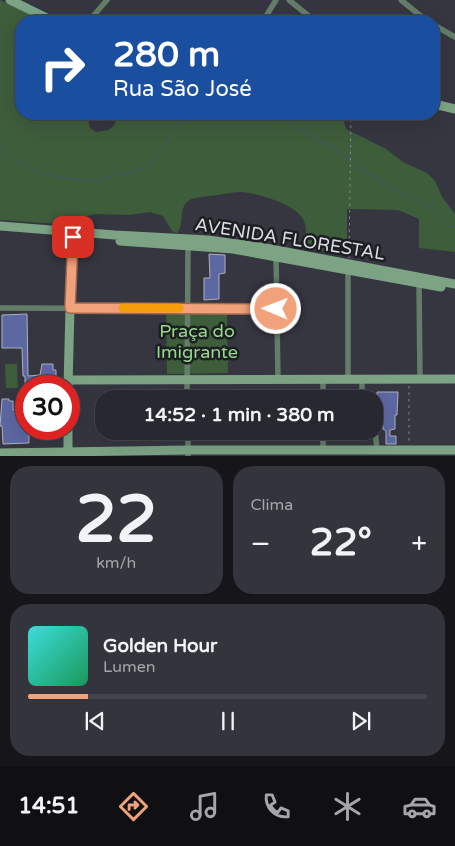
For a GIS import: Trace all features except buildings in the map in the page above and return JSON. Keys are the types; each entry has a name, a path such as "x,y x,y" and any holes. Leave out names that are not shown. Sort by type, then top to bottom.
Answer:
{"main road":[{"path":"10,0 41,15"},
{"path":"440,105 455,109"},
{"name":"AVENIDA FLORESTAL","path":"0,226 208,240 401,277 455,284"},
{"name":"AVENIDA FLORESTAL","path":"0,231 276,253"},
{"path":"68,375 73,237"},
{"name":"AVENIDA FLORESTAL","path":"401,277 419,284 455,289"},
{"path":"80,383 187,380 455,379"},
{"path":"68,440 68,454"},
{"path":"0,453 296,453 323,450 455,450"}],"street":[{"path":"94,15 107,0"},
{"path":"267,15 276,0"},
{"path":"289,0 308,15"},
{"path":"401,0 420,15"},
{"path":"440,28 455,37"},
{"path":"187,390 188,246"},
{"path":"276,253 278,380"},
{"path":"348,267 348,379"},
{"path":"419,284 420,379"},
{"path":"0,308 276,309"},
{"path":"322,379 323,390"},
{"path":"362,379 362,390"},
{"path":"188,440 188,453"},
{"path":"323,440 323,450"},
{"path":"375,440 376,450"}],"path":[{"path":"348,267 351,202 351,120"},
{"path":"409,379 409,450"}],"green space":[{"path":"0,0 32,15 15,15 15,120 88,120 90,128 96,132 109,130 115,124 115,120 344,120 346,129 386,149 403,162 427,173 435,181 442,197 455,214 455,252 419,248 419,219 398,210 347,209 347,240 344,247 329,251 315,250 306,245 305,225 299,214 275,200 241,192 199,197 188,201 183,208 181,225 177,233 172,231 163,216 150,212 129,215 95,214 83,217 78,221 59,224 0,220"},
{"name":"Praça do Imigrante","path":"166,310 227,310 228,373 167,374"},
{"path":"5,364 17,364 15,388 6,388"}],"waterway":[{"path":"0,146 15,161 45,175 93,181 149,167 163,150 178,125 188,120"},
{"path":"284,120 340,152 381,182 429,208 455,227"}],"slow traffic":[{"path":"123,308 179,308"}],"route":[{"path":"73,237 70,308 276,309"}]}
